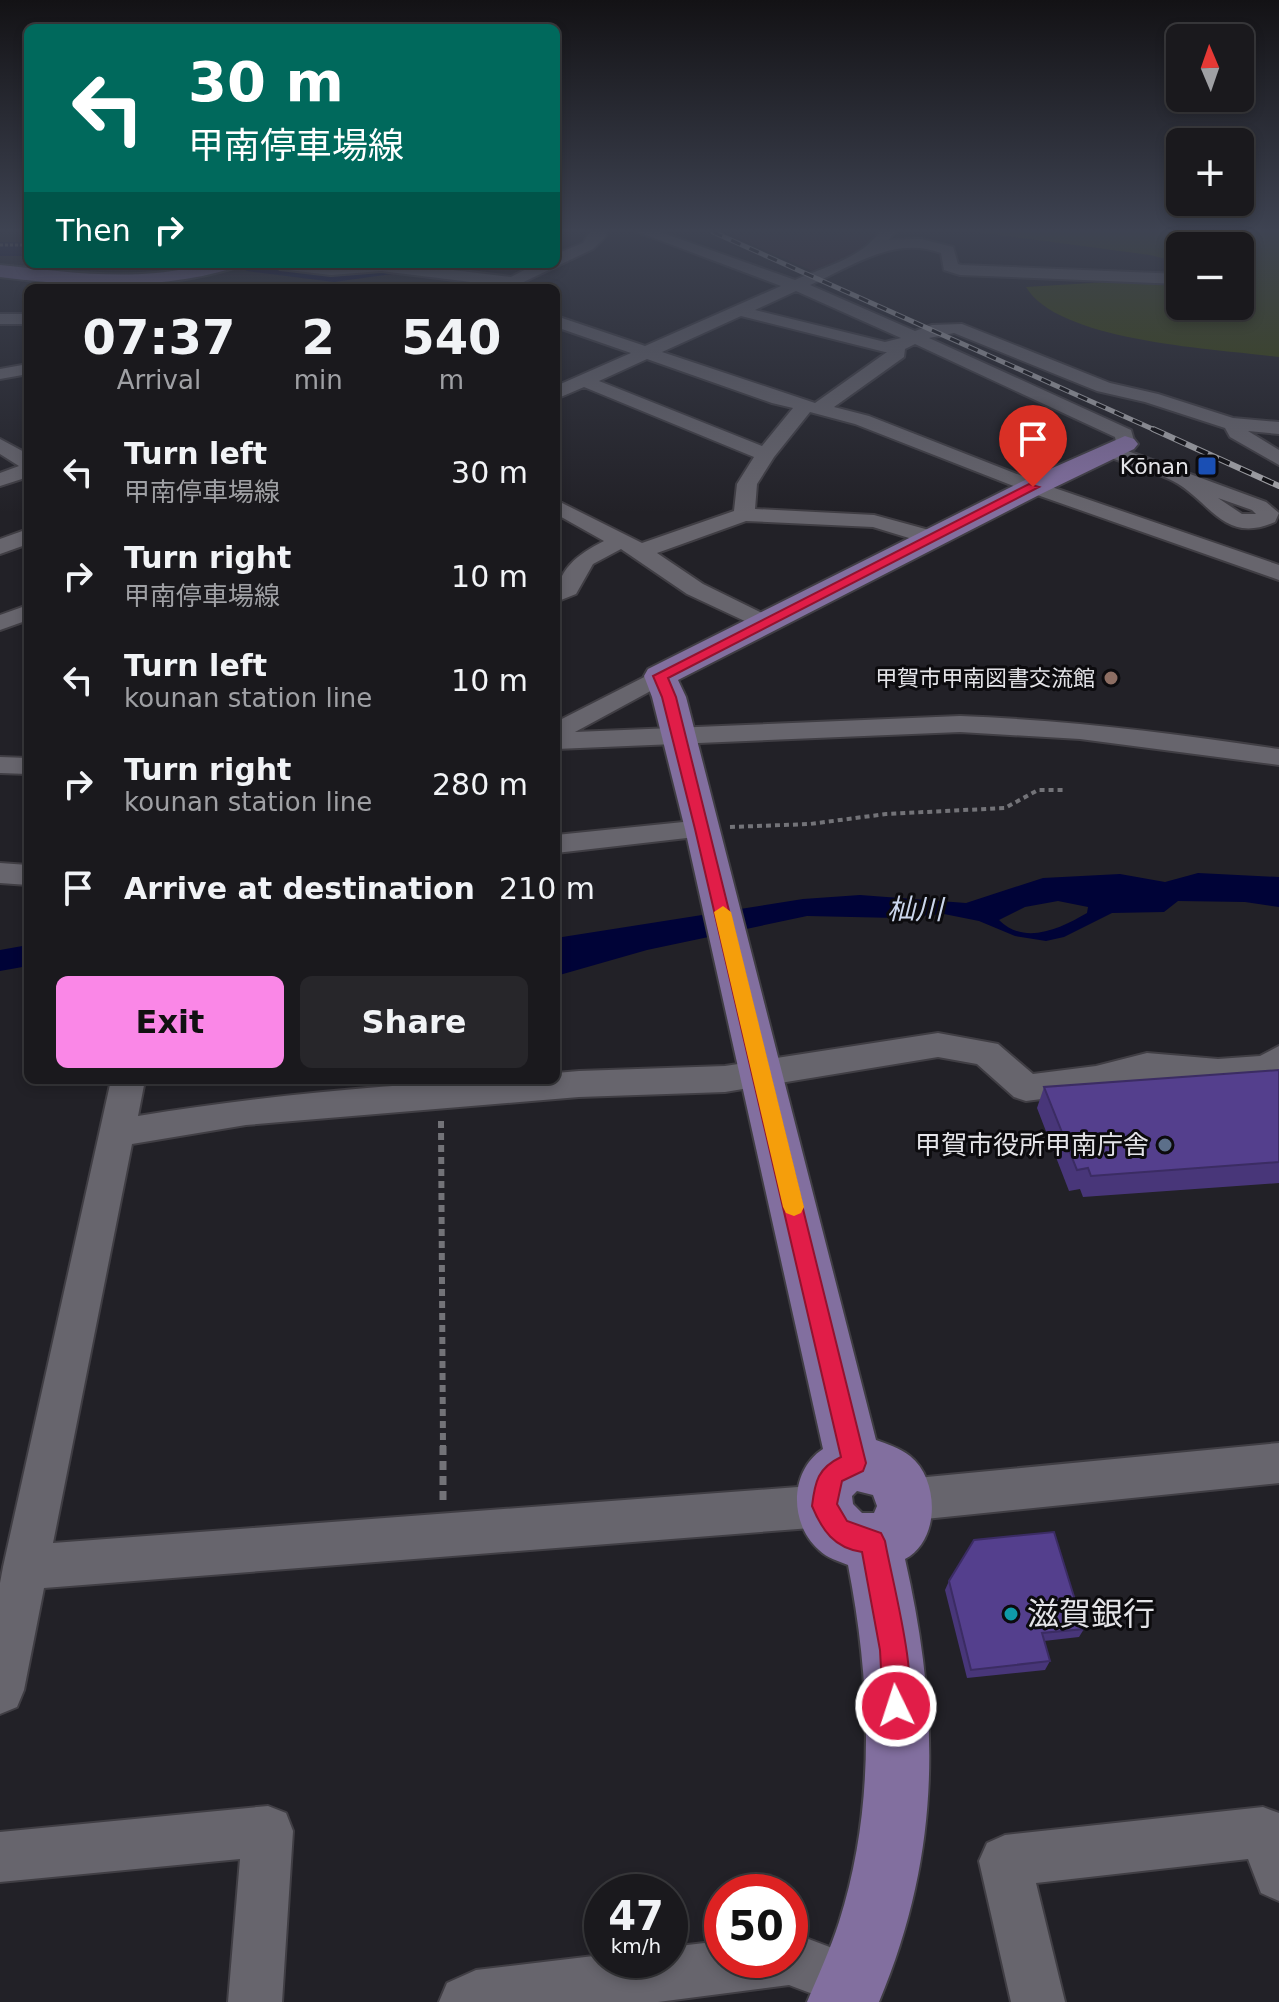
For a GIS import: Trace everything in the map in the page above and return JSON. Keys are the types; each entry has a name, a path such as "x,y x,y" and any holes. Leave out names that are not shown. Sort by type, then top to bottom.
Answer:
{"main road":[{"path":"848,1992 882,1894 898,1735 893,1650 864,1503 759,1061 680,737 660,676 1033,487 1118,448"}],"street":[{"path":"568,325 779,399 862,420 1033,487 1279,573"},
{"path":"560,391 707,325"},
{"path":"798,325 885,347 896,347 932,330 956,328 1076,378 1231,424 1279,428"},
{"path":"887,325 1111,427 1124,434 1118,448 1219,498 1268,513 1271,524"},
{"path":"744,515 747,484 766,454 813,406 898,353 896,347"},
{"path":"0,374 24,370"},
{"path":"584,381 712,435 766,454"},
{"path":"1231,424 1237,433 1279,459"},
{"path":"0,445 24,460"},
{"path":"0,480 24,471"},
{"path":"560,508 631,546 695,589 764,623"},
{"path":"560,593 568,589 584,560 744,515 874,521 932,538"},
{"path":"0,547 24,538"},
{"path":"0,623 24,614"},
{"path":"560,730 660,676"},
{"path":"560,741 915,725 1028,725 1105,732 1279,757"},
{"path":"0,765 24,766"},
{"path":"560,844 704,835"},
{"path":"0,873 24,875"},
{"path":"0,1690 123,1105 246,1112 579,1084 725,1079 759,1061 938,1045 986,1053 1026,1088 1096,1079 1147,1066 1218,1072 1268,1068 1279,1058"},
{"path":"25,1567 864,1503 1279,1463"},
{"path":"0,1857 268,1831 255,2002"},
{"path":"1038,2002 1005,1861 1263,1832 1279,1875"},
{"path":"466,2002 476,1997 704,1970"},
{"path":"808,1971 848,1992"}],"path":[{"path":"704,835 1005,808 1038,790 1064,790"},
{"path":"440,1096 443,1534"}],"green space":[{"path":"1087,325 1279,325 1279,357 1181,346 1142,340"}],"water":[{"name":"杣川","path":"1198,873 1279,877 1279,907 1245,902 1178,901 1164,912 1112,913 1064,937 1046,941 1015,936 979,921 944,914 897,918 807,916 647,950 560,975 560,937 803,899 860,895 966,903 1043,878 1120,874 1165,882","holes":["1058,901 1088,907 1087,913 1055,929 1031,933 1009,928 999,920 1025,907"]},
{"path":"24,946 24,967 0,971 0,950"}],"building":[{"name":"甲賀市役所甲南庁舎","path":"1279,1070 1279,1162 1091,1176 1088,1168 1077,1170 1044,1087"},
{"name":"滋賀銀行","path":"1054,1532 1084,1629 1042,1633 1050,1661 971,1670 949,1581 974,1540"}],"railway":[{"path":"921,325 1157,431"},
{"path":"1153,429 1279,486"}],"slow traffic":[{"path":"723,912 794,1207"}],"place":[{"name":"Kōnan","path":"1207,466"},
{"name":"甲賀市甲南図書交流館","path":"1111,678"},
{"name":"甲賀市役所甲南庁舎","path":"1165,1145"},
{"name":"滋賀銀行","path":"1011,1614"}],"route":[{"path":"896,1706 893,1650 872,1541 851,1538 838,1530 824,1506 827,1482 834,1473 854,1463 703,829 669,697 660,676 1033,487"}]}
